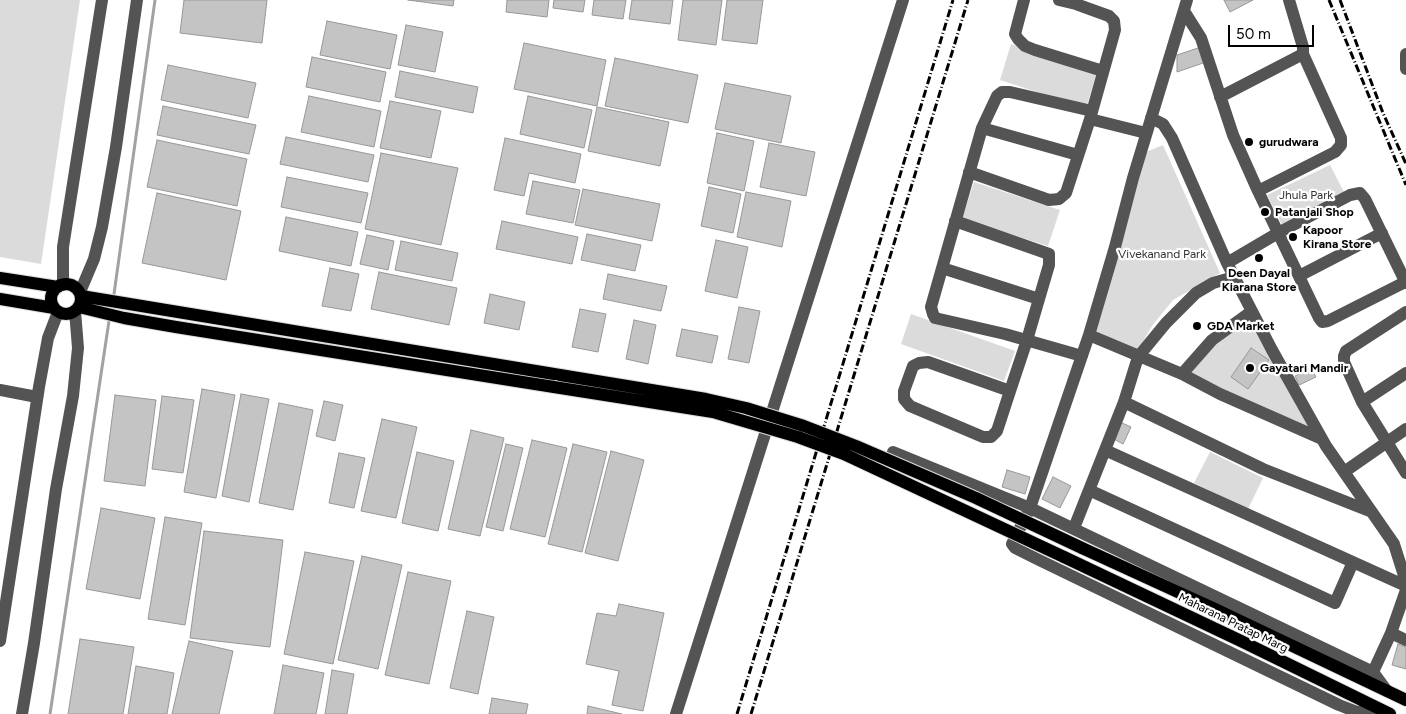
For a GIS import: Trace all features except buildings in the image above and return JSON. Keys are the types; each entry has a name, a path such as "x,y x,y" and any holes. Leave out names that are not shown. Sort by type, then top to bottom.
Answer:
{"main road":[{"path":"0,278 60,286 74,286 79,302"},
{"path":"56,310 52,296 60,286"},
{"path":"0,299 69,314 79,302"},
{"path":"79,302 124,318 176,327 557,381"},
{"name":"Maharana Pratap Marg","path":"557,381 706,399 746,408 804,426 856,446 976,498 1406,700"},
{"name":"Maharana Pratap Marg","path":"557,381 713,412 798,437 844,454 1241,640 1384,711"}],"street":[{"path":"60,286 63,247 102,0"},
{"path":"22,714 56,489 73,396 78,348 79,302 94,259 102,227 116,147 137,0"},
{"path":"676,714 903,0"},
{"path":"1024,0 1016,34 1018,39 1035,50 1103,72"},
{"path":"969,172 1049,200 1063,197 1066,193 1115,30 1114,20 1109,16 1086,7 1059,0"},
{"path":"1258,191 1335,152 1341,145 1341,138 1303,54 1303,47 1289,0"},
{"path":"1185,5 1201,38 1233,135 1258,191 1278,233 1319,318 1322,322 1328,321 1406,282 1366,199 1360,193 1350,195 1278,233 1227,263"},
{"path":"1185,5 1146,133 1089,335 1030,508 1012,544 1015,548 1338,705 1357,712 1384,711"},
{"path":"1220,97 1303,54"},
{"path":"1406,54 1406,69"},
{"path":"1082,356 1027,340 935,318 931,307 969,172 982,128 997,96 1002,92 1010,92 1091,115 1146,133"},
{"path":"1105,450 1406,584 1402,553 1322,439 1272,350 1227,263 1172,138 1163,124 1151,118"},
{"path":"982,128 1078,155"},
{"path":"955,221 1049,254 1049,265 1027,340 997,431 991,437 983,437 910,406 904,399 904,391 913,366 928,362 1010,391"},
{"path":"1299,276 1382,233"},
{"path":"942,268 1039,299"},
{"path":"1074,528 1124,402 1138,357 1166,323 1196,293 1213,283 1234,276"},
{"path":"0,641 37,397 48,338 56,310"},
{"path":"1182,374 1212,340 1252,311"},
{"path":"1406,312 1346,351 1344,356 1346,370 1362,402 1406,473"},
{"path":"1089,335 1182,374 1220,394 1322,439"},
{"path":"1362,402 1406,373"},
{"path":"0,390 37,397"},
{"path":"1124,402 1263,469 1372,512"},
{"path":"1344,472 1406,429"},
{"path":"894,452 1074,528 1373,672 1387,691"},
{"path":"1089,490 1335,603 1353,562"},
{"path":"1373,672 1391,633 1406,590"},
{"path":"1391,633 1406,640"}],"green space":[{"path":"0,0 80,0 41,264 0,257"},
{"path":"1011,44 1097,72 1086,108 1000,80"},
{"name":"Vivekanand Park","path":"1163,145 1220,273 1173,300 1152,326 1138,350 1093,333 1146,152"},
{"name":"Jhula Park","path":"1330,165 1345,194 1282,225 1267,195"},
{"path":"974,182 1060,210 1048,246 962,219"},
{"path":"1252,311 1322,439 1182,374"},
{"path":"911,314 1015,351 1004,381 901,344"},
{"path":"1210,452 1263,478 1248,509 1194,483"}],"waterway":[{"path":"114,294 155,0"},
{"path":"50,714 109,321"}],"railway":[{"path":"737,714 953,0"},
{"path":"751,714 968,0"},
{"path":"1329,0 1406,185"},
{"path":"1340,0 1383,113 1406,164"}],"place":[{"name":"gurudwara","path":"1249,142"},
{"name":"Patanjali Shop","path":"1265,212"},
{"name":"Kapoor Kirana Store","path":"1293,237"},
{"name":"Deen Dayal Kiarana Store","path":"1259,258"},
{"name":"GDA Market","path":"1197,326"},
{"name":"Gayatari Mandir","path":"1250,368"}]}
